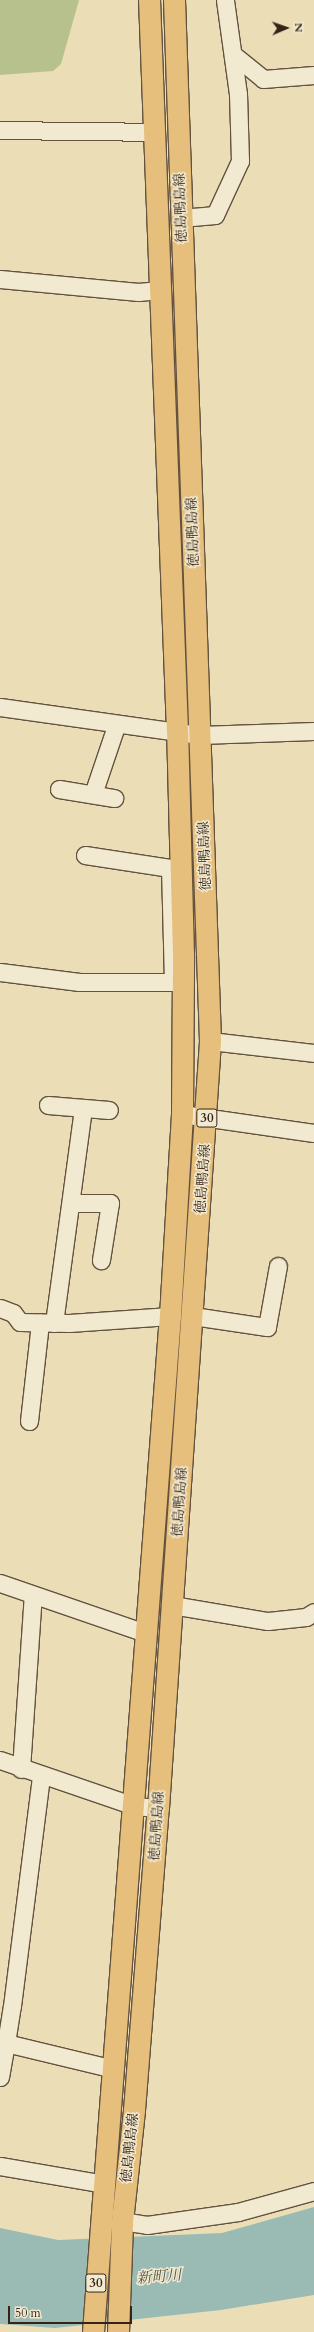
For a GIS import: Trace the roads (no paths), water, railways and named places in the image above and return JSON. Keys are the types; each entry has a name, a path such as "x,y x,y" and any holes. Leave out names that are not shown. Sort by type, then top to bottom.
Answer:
{"main road":[{"name":"徳島鴨島線","path":"93,2332 170,1316 182,1114 183,955 177,731 148,0"},
{"name":"徳島鴨島線","path":"118,2332 121,2227 134,2110 158,1808 208,1115 210,1041 174,0"}],"street":[{"path":"181,218 214,215 240,161 234,56 225,0"},
{"path":"234,56 263,79 314,75"},
{"path":"0,130 154,132"},
{"path":"0,279 138,292 160,290"},
{"path":"0,708 116,726 177,731 200,735 314,731"},
{"path":"93,794 116,726"},
{"path":"59,789 114,798"},
{"path":"0,972 79,982 173,982 170,868 85,855"},
{"path":"210,1041 314,1053"},
{"path":"48,1105 109,1110"},
{"path":"29,1421 71,1203 83,1108"},
{"path":"182,1114 208,1115 314,1133"},
{"path":"71,1203 110,1203 101,1260"},
{"path":"193,1316 267,1327 278,1266"},
{"path":"0,1308 13,1313 20,1322 47,1323 170,1316"},
{"path":"0,1583 145,1633"},
{"path":"22,1769 33,1595"},
{"path":"172,1605 268,1621 306,1617 314,1612"},
{"path":"0,1760 22,1769 134,1806 158,1808"},
{"path":"0,2077 3,2042 41,1775"},
{"path":"3,2042 114,2069"},
{"path":"0,2166 105,2184"},
{"path":"121,2227 147,2225 238,2212 314,2191"}],"water":[{"name":"新町川","path":"314,2207 314,2295 221,2310 55,2328 0,2324 0,2228 58,2240 222,2233"}]}
